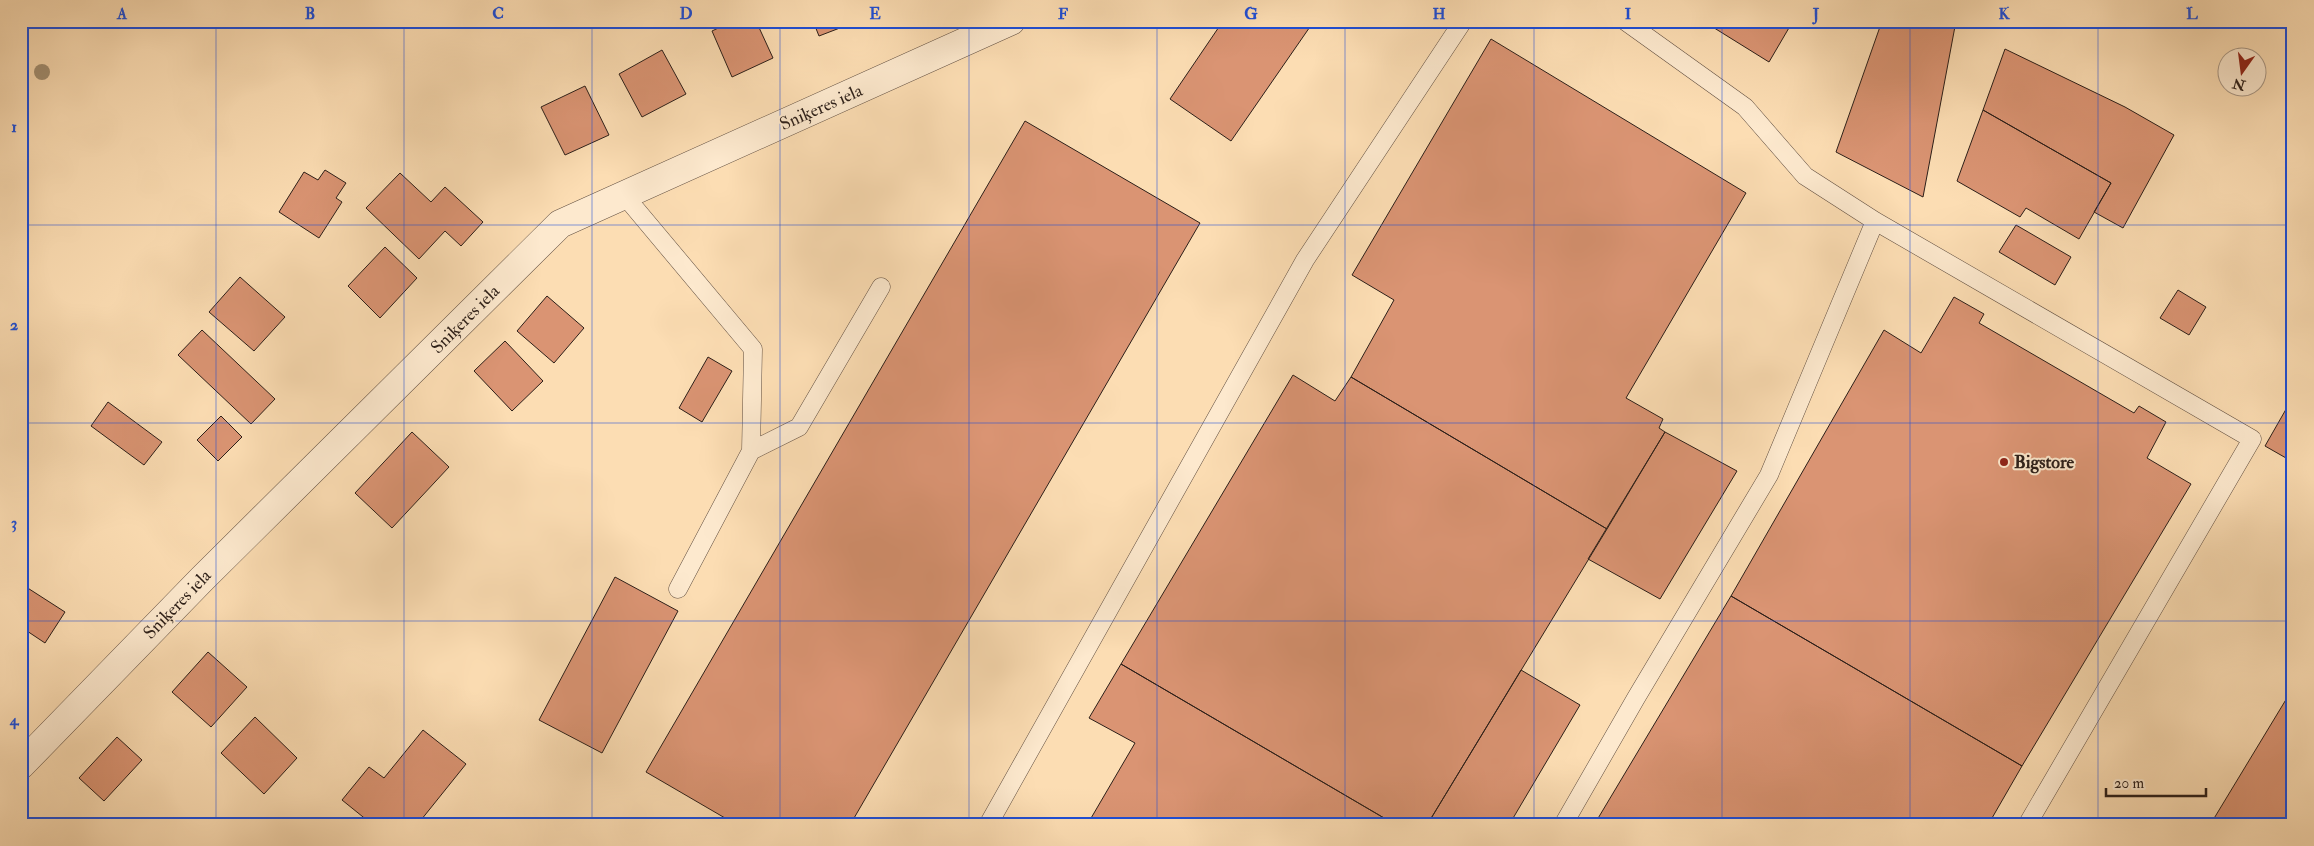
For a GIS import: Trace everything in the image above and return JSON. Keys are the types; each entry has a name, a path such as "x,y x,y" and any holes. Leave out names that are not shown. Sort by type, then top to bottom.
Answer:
{"street":[{"name":"Sniķeres iela","path":"21,765 202,578 560,224 624,196 979,28 1011,21"}],"lane":[{"path":"988,825 1304,260 1463,21"},
{"path":"1625,21 1745,107 1804,176 1875,221 2252,439 2028,825"},
{"path":"624,196 753,349 751,450 678,589"},
{"path":"1563,825 1768,474 1875,221"},
{"path":"751,450 799,427 881,287"}],"building":[{"path":"733,21 756,21 773,58 732,77 712,31"},
{"path":"813,21 858,21 819,36"},
{"path":"1223,21 1314,21 1231,141 1170,99"},
{"path":"1703,21 1793,21 1769,62"},
{"path":"1882,21 1956,21 1923,197 1836,152"},
{"path":"1491,39 1746,193 1626,398 1663,419 1659,428 1665,432 1607,529 1351,377 1394,300 1352,275"},
{"path":"2005,49 2125,107 2174,135 2123,228 2094,212 2111,183 1983,110"},
{"path":"662,50 686,94 642,117 619,74"},
{"path":"585,86 609,135 565,155 541,107"},
{"path":"1983,110 2111,183 2079,239 2026,208 2020,217 1957,181"},
{"path":"1025,121 1200,223 850,825 737,825 646,772"},
{"path":"325,170 346,183 336,198 342,202 319,238 279,212 304,172 318,180"},
{"path":"400,173 431,202 445,187 483,222 461,246 445,231 419,259 366,208"},
{"path":"2016,225 2071,257 2055,285 1999,252"},
{"path":"385,247 417,278 380,318 348,286"},
{"path":"240,277 285,317 254,351 209,312"},
{"path":"2178,290 2206,307 2189,335 2160,318"},
{"path":"547,296 584,328 554,363 517,331"},
{"path":"1954,297 1984,314 1979,323 2134,413 2139,406 2166,422 2147,458 2191,484 2022,766 1731,596 1884,330 1921,353"},
{"path":"202,330 275,399 251,424 178,355"},
{"path":"505,341 543,381 512,411 474,371"},
{"path":"708,357 732,371 702,422 679,408"},
{"path":"1293,375 1335,401 1351,377 1607,529 1427,825 1396,825 1121,664"},
{"path":"2293,397 2293,462 2265,446"},
{"path":"108,402 162,442 144,465 91,426"},
{"path":"221,416 242,437 218,461 197,440"},
{"path":"412,432 449,467 392,528 355,493"},
{"path":"1665,432 1737,471 1660,599 1588,559"},
{"path":"615,577 678,611 602,753 539,720"},
{"path":"23,585 65,612 45,643 21,627"},
{"path":"1731,596 2022,766 1988,825 1594,825"},
{"path":"208,652 247,687 211,727 172,692"},
{"path":"1121,664 1396,825 1087,825 1135,743 1089,718"},
{"path":"21,666 28,672 21,680"},
{"path":"1521,670 1580,705 1509,825 1427,825"},
{"path":"2293,688 2293,825 2210,825"},
{"path":"255,717 297,758 264,794 221,753"},
{"path":"423,730 466,764 417,825 373,825 342,800 369,767 384,778"},
{"path":"117,737 142,760 104,801 79,778"}],"place":[{"name":"Bigstore","path":"2004,462"}]}
